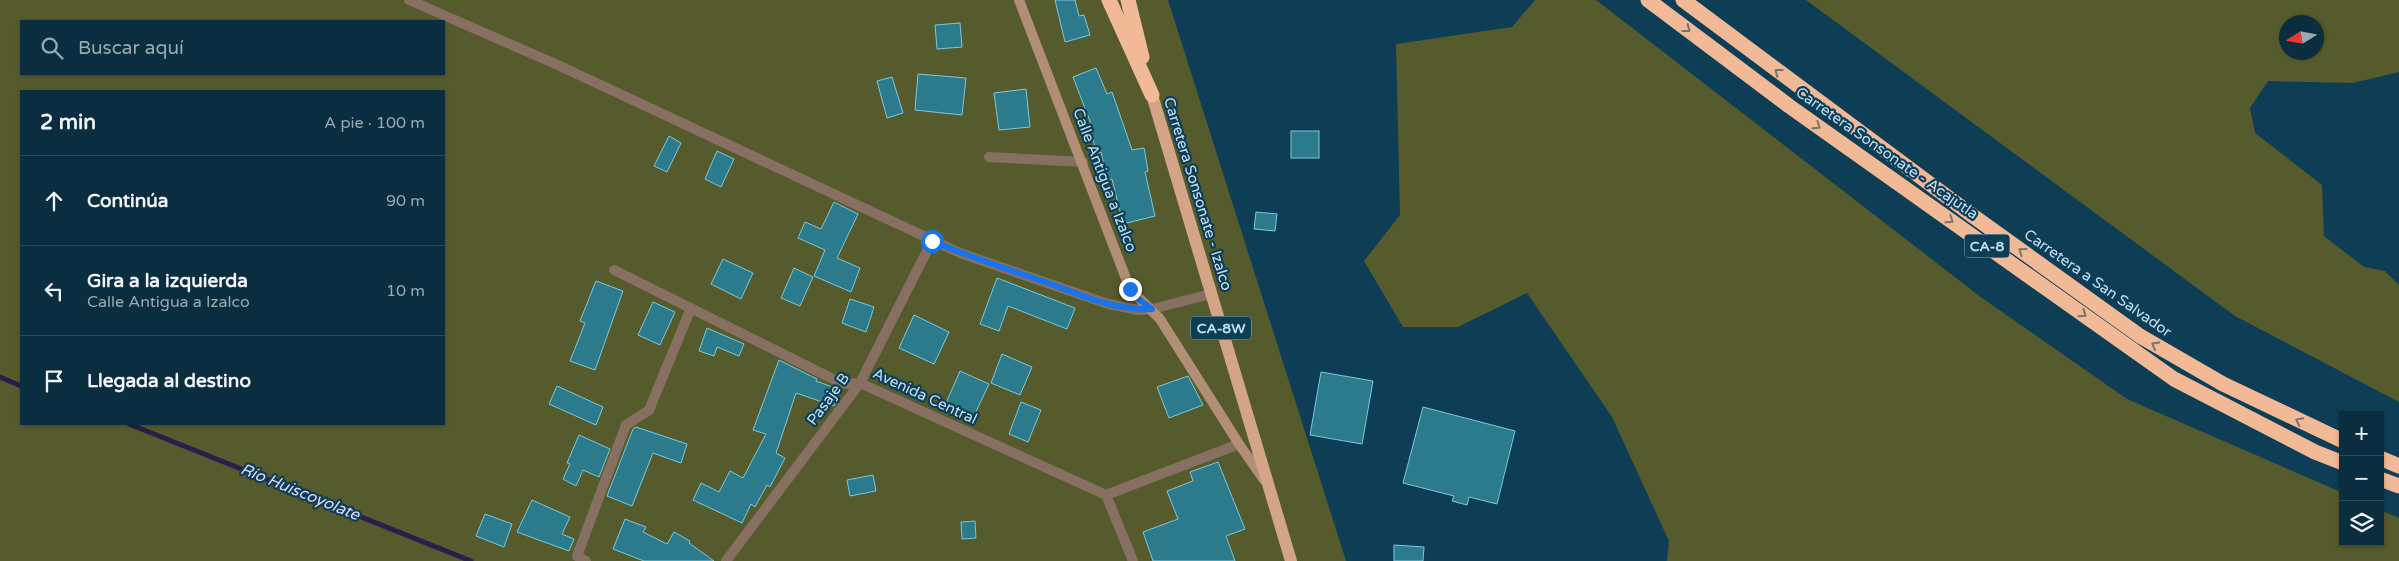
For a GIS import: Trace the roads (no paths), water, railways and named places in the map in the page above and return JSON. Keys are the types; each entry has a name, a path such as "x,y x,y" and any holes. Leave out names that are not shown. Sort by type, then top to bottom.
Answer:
{"highway":[{"path":"1108,0 1152,95"},
{"path":"1119,0 1152,95"},
{"path":"1128,0 1152,95"},
{"name":"Carretera Sonsonate - Acajutla","path":"1648,0 1789,106 2174,378 2315,452 2339,461"},
{"name":"Carretera a San Salvador","path":"1683,0 1965,211 2140,336 2223,384 2339,440"},
{"path":"2384,460 2399,466"},
{"path":"2384,480 2399,486"}],"main road":[{"name":"Carretera Sonsonate - Izalco","path":"1152,95 1266,483 1291,561"}],"street":[{"path":"409,0 560,66 960,253 1108,304 1139,310 1152,309 1211,294"},
{"name":"Calle Antigua a Izalco","path":"1019,0 1083,162 1130,289 1137,298 1152,309 1238,444 1266,483"},
{"path":"989,157 1083,162"},
{"name":"Pasaje B","path":"726,561 860,383 932,241"},
{"name":"Avenida Central","path":"614,270 843,384 860,383 1106,495"},
{"path":"582,559 626,425 649,410 691,308"},
{"path":"1133,561 1106,495 1238,444"}],"waterway":[{"name":"Río Huiscoyolate","path":"0,377 20,386"},
{"name":"Río Huiscoyolate","path":"131,425 471,561"}]}
